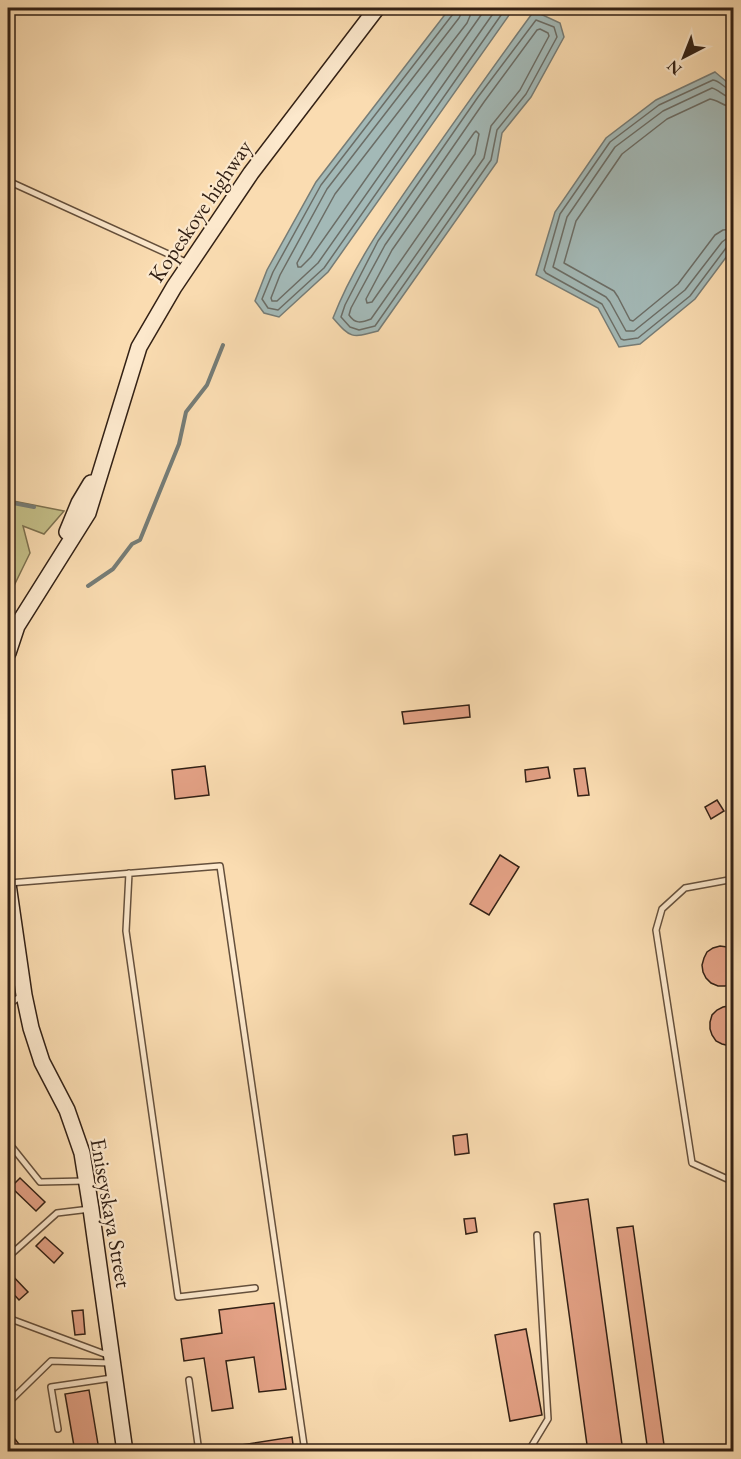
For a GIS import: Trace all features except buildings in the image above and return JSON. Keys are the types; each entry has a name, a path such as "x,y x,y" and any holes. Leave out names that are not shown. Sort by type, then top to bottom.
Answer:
{"street":[{"name":"Kopeskoye highway","path":"8,653 17,626 87,513 139,347 174,286 251,173 376,8"},
{"name":"Eniseyskaya Street","path":"8,883 31,1028 42,1062 67,1110 82,1152 124,1452"}],"lane":[{"path":"8,181 189,264"},
{"path":"8,883 220,866 305,1452"},
{"path":"129,873 126,931 178,1297 255,1288"},
{"path":"734,879 685,888 662,909 656,930 692,1163 734,1182"},
{"path":"8,1005 24,995"},
{"path":"8,1142 40,1182 87,1181"},
{"path":"8,1257 57,1213 91,1209"},
{"path":"528,1452 548,1419 537,1236"},
{"path":"8,1318 112,1366"},
{"path":"8,1403 51,1361 112,1366"},
{"path":"58,1429 51,1387 112,1366"},
{"path":"189,1380 200,1452"}],"shaded area":[{"path":"8,500 64,511 44,534 23,526 30,553 8,598"}],"water":[{"path":"450,8 514,8 328,272 279,317 264,313 255,301 267,270 316,182"},
{"path":"534,11 560,23 564,37 531,97 502,133 497,162 378,331 357,336 348,333 333,318 361,260 407,189"},
{"path":"715,72 733,87 733,248 695,299 640,344 619,347 598,308 536,275 555,212 606,138 656,100"}],"waterway":[{"path":"88,586 113,569 132,544 140,540 179,444 186,412 207,385 223,345"},
{"path":"8,502 34,507"}]}
